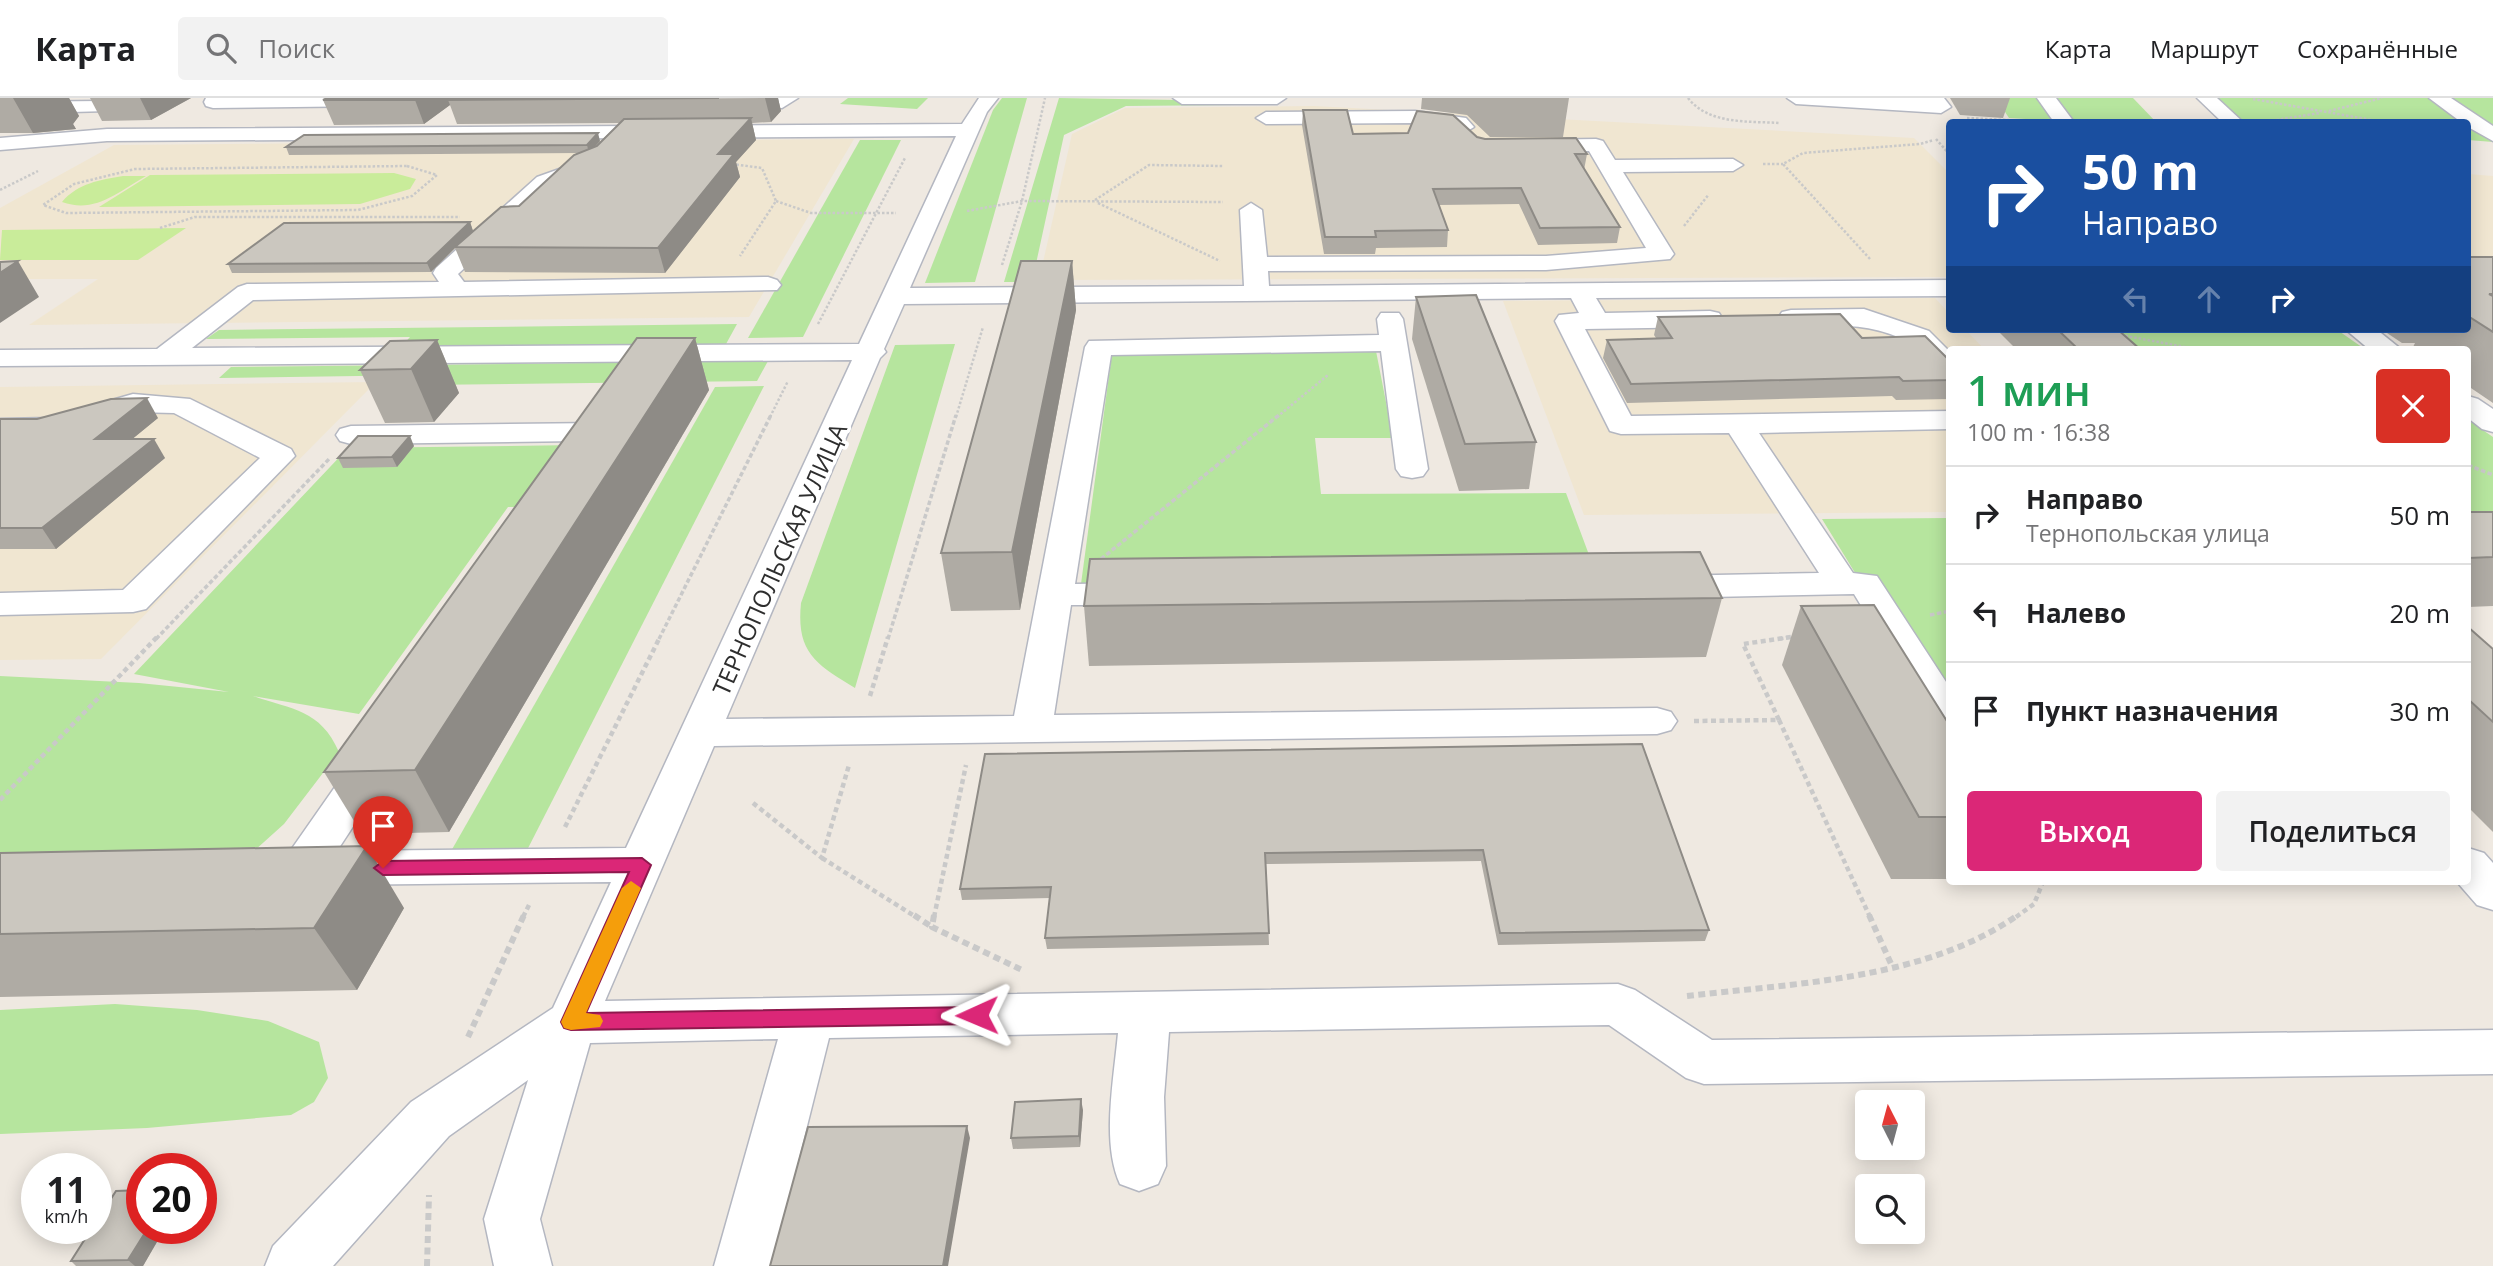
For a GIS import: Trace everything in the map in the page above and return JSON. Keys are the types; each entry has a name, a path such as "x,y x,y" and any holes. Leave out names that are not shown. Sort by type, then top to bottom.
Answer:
{"street":[{"path":"221,98 213,102 388,99"},
{"name":"ТЕРНОПОЛЬСКАЯ УЛИЦА","path":"523,1266 512,1219 571,1022 978,110 989,98"},
{"path":"1182,98 1277,98"},
{"path":"1796,98 1941,107 1935,98"},
{"path":"2046,98 2062,119"},
{"path":"2206,98 2230,119"},
{"path":"2438,98 2469,119"},
{"path":"342,133 388,99"},
{"path":"701,100 786,100"},
{"path":"0,108 101,107 123,103"},
{"path":"70,138 101,107"},
{"path":"429,132 452,116"},
{"path":"547,132 565,116"},
{"path":"1266,118 1415,117 1459,122 1476,138"},
{"path":"2471,120 2493,135"},
{"path":"0,144 107,135 970,130"},
{"path":"457,289 445,273 545,182 595,162 624,131"},
{"path":"2471,141 2493,143"},
{"path":"896,296 993,295 1662,254 1597,145 1509,146"},
{"path":"1609,166 1733,165"},
{"path":"1251,210 1256,279"},
{"path":"1256,279 1388,292 1944,288"},
{"path":"164,356 247,292 768,285"},
{"path":"1579,291 1597,321"},
{"path":"1388,292 1379,343 1412,470"},
{"path":"1770,318 1864,317 1920,337 1946,364"},
{"path":"1730,319 1568,321 1621,425 1946,420"},
{"path":"2364,333 2382,346"},
{"path":"1032,728 1099,347 1379,343"},
{"path":"0,358 872,352"},
{"path":"180,405 200,384 235,356"},
{"path":"0,428 50,427 133,404 180,405 279,456 133,601 0,604"},
{"path":"2471,407 2493,423"},
{"path":"1738,424 1843,584"},
{"path":"351,435 600,432 568,478"},
{"path":"1636,587 1865,583 1946,714"},
{"path":"1057,595 1167,594"},
{"path":"701,733 1657,721"},
{"path":"388,742 281,869 642,865"},
{"path":"290,1265 430,1119 571,1022 1618,1004 1704,1062 2493,1052"},
{"path":"1139,1166 1138,1097 1145,1012"},
{"path":"743,1266 809,1018"}],"path":[{"path":"821,858 1022,201 1045,98"},
{"path":"2247,98 2366,119"},
{"path":"2278,119 2325,112 2382,98"},
{"path":"1962,118 1978,119"},
{"path":"576,805 803,352 920,130"},
{"path":"1944,135 1920,144 1803,153 1783,164 1870,259 1944,288"},
{"path":"1934,140 1946,151"},
{"path":"1094,201 1149,165 1224,166"},
{"path":"1662,254 1733,165"},
{"path":"407,166 437,175 427,190 402,201 358,210 251,211 66,213 43,205 57,190 90,178 135,169 407,166"},
{"path":"762,168 776,201 811,213 899,213"},
{"path":"721,286 776,201"},
{"path":"959,213 1022,201 1223,202"},
{"path":"1094,201 1256,279"},
{"path":"243,217 258,207"},
{"path":"365,222 377,216"},
{"path":"160,228 195,217 506,217"},
{"path":"2110,334 2178,346"},
{"path":"1057,595 1379,343"},
{"path":"2471,466 2493,475"},
{"path":"1810,635 1743,644 1892,966"},
{"path":"1657,721 1779,720"},
{"path":"932,927 974,729"},
{"path":"753,803 821,858 932,927 1026,972"},
{"path":"1618,1004 1847,976 1892,966 1972,943 2034,905 2042,885"}],"shaded area":[{"path":"1314,106 1914,138 1946,170 1946,277 1039,280 1072,134 1125,108"},
{"path":"854,139 749,317 29,325 98,279 0,279 0,208 114,145"},
{"path":"2471,174 2493,176 2493,271 2471,271"},
{"path":"1935,298 1946,310 1946,333 1969,333 1981,346 1946,346 1946,512 1584,515 1503,301"},
{"path":"376,382 101,659 0,660 0,387"}],"green space":[{"path":"848,98 928,98 917,109 840,104"},
{"path":"1002,98 1027,98 975,282 925,283 993,110"},
{"path":"1059,98 1238,101 1236,105 1126,106 1064,135 1032,282 1004,282"},
{"path":"1996,98 2039,98 2055,119 2025,119 2009,118"},
{"path":"2052,98 2133,98 2153,119 2068,119"},
{"path":"2212,98 2493,98 2493,142 2471,140 2471,119 2236,119"},
{"path":"860,140 901,140 803,337 748,338"},
{"path":"394,173 416,179 410,189 360,204 99,207 150,175"},
{"path":"123,176 146,176 106,200 85,205 62,202 82,186"},
{"path":"186,228 138,260 0,260 2,230"},
{"path":"737,324 726,344 401,347 410,337 206,339 219,330"},
{"path":"2103,333 2342,333 2360,346 2117,346"},
{"path":"955,344 855,688 819,664 806,646 800,620 801,603 895,345"},
{"path":"1376,351 1393,438 1315,438 1321,494 1566,493 1598,579 1081,584 1112,353"},
{"path":"768,361 757,381 421,385 429,375 219,378 231,367"},
{"path":"764,386 523,858 446,860 715,387"},
{"path":"2471,422 2493,437 2493,514 2471,514"},
{"path":"578,445 535,507 508,507 359,714 253,696 314,719 323,727 339,752 284,824 254,851 0,865 0,676 139,683 229,692 134,674 348,448"},
{"path":"1946,518 1946,685 1877,576 1857,576 1822,519"},
{"path":"115,1004 197,1010 268,1021 319,1042 328,1078 314,1102 291,1115 147,1128 0,1134 0,1010"}],"building":[{"path":"327,98 417,98 323,100"},
{"path":"450,98 719,98 448,100"},
{"path":"1303,110 1347,110 1353,134 1408,133 1417,111 1453,115 1477,137 1485,139 1576,138 1587,154 1575,154 1620,227 1540,228 1521,188 1433,189 1448,230 1375,231 1376,237 1325,237"},
{"path":"751,118 718,154 734,154 658,248 455,247 501,207 519,206 574,155 597,146 624,119"},
{"path":"598,133 587,145 286,147 304,135"},
{"path":"470,222 427,263 228,264 284,223"},
{"path":"2471,257 2493,257 2493,294 2489,294 2493,296 2493,332 2471,318"},
{"path":"18,261 0,273 0,262"},
{"path":"1021,261 1072,261 1012,552 941,553"},
{"path":"1476,295 1536,442 1465,444 1416,297"},
{"path":"1840,314 1862,338 1925,336 1946,357 1946,380 1903,381 1899,377 1631,384 1607,340 1672,338 1658,317"},
{"path":"2061,333 2122,333 2136,346 2075,346"},
{"path":"637,338 695,338 415,770 324,772"},
{"path":"437,340 411,369 360,370 390,341"},
{"path":"147,398 95,439 154,439 42,528 0,528 0,419 37,419 111,399"},
{"path":"358,436 410,436 392,457 338,458"},
{"path":"2471,512 2493,512 2493,557 2471,558"},
{"path":"1700,552 1722,598 1084,606 1090,559"},
{"path":"1874,605 1946,720 1946,817 1919,817 1801,606"},
{"path":"2471,630 2493,649 2493,722 2471,702"},
{"path":"1642,744 1709,930 1500,933 1483,850 1265,853 1269,933 1045,938 1051,887 960,889 985,754"},
{"path":"367,846 314,928 0,934 0,853"},
{"path":"1081,1099 1079,1136 1011,1138 1015,1102"},
{"path":"967,1126 943,1266 770,1266 808,1127"},
{"path":"116,1191 126,1191 126,1244 138,1244 128,1260 71,1261 82,1244 112,1244 112,1197"}],"slow traffic":[{"path":"592,1021 571,1022 631,888"}],"route":[{"path":"383,868 642,865 571,1022 977,1015"}]}
